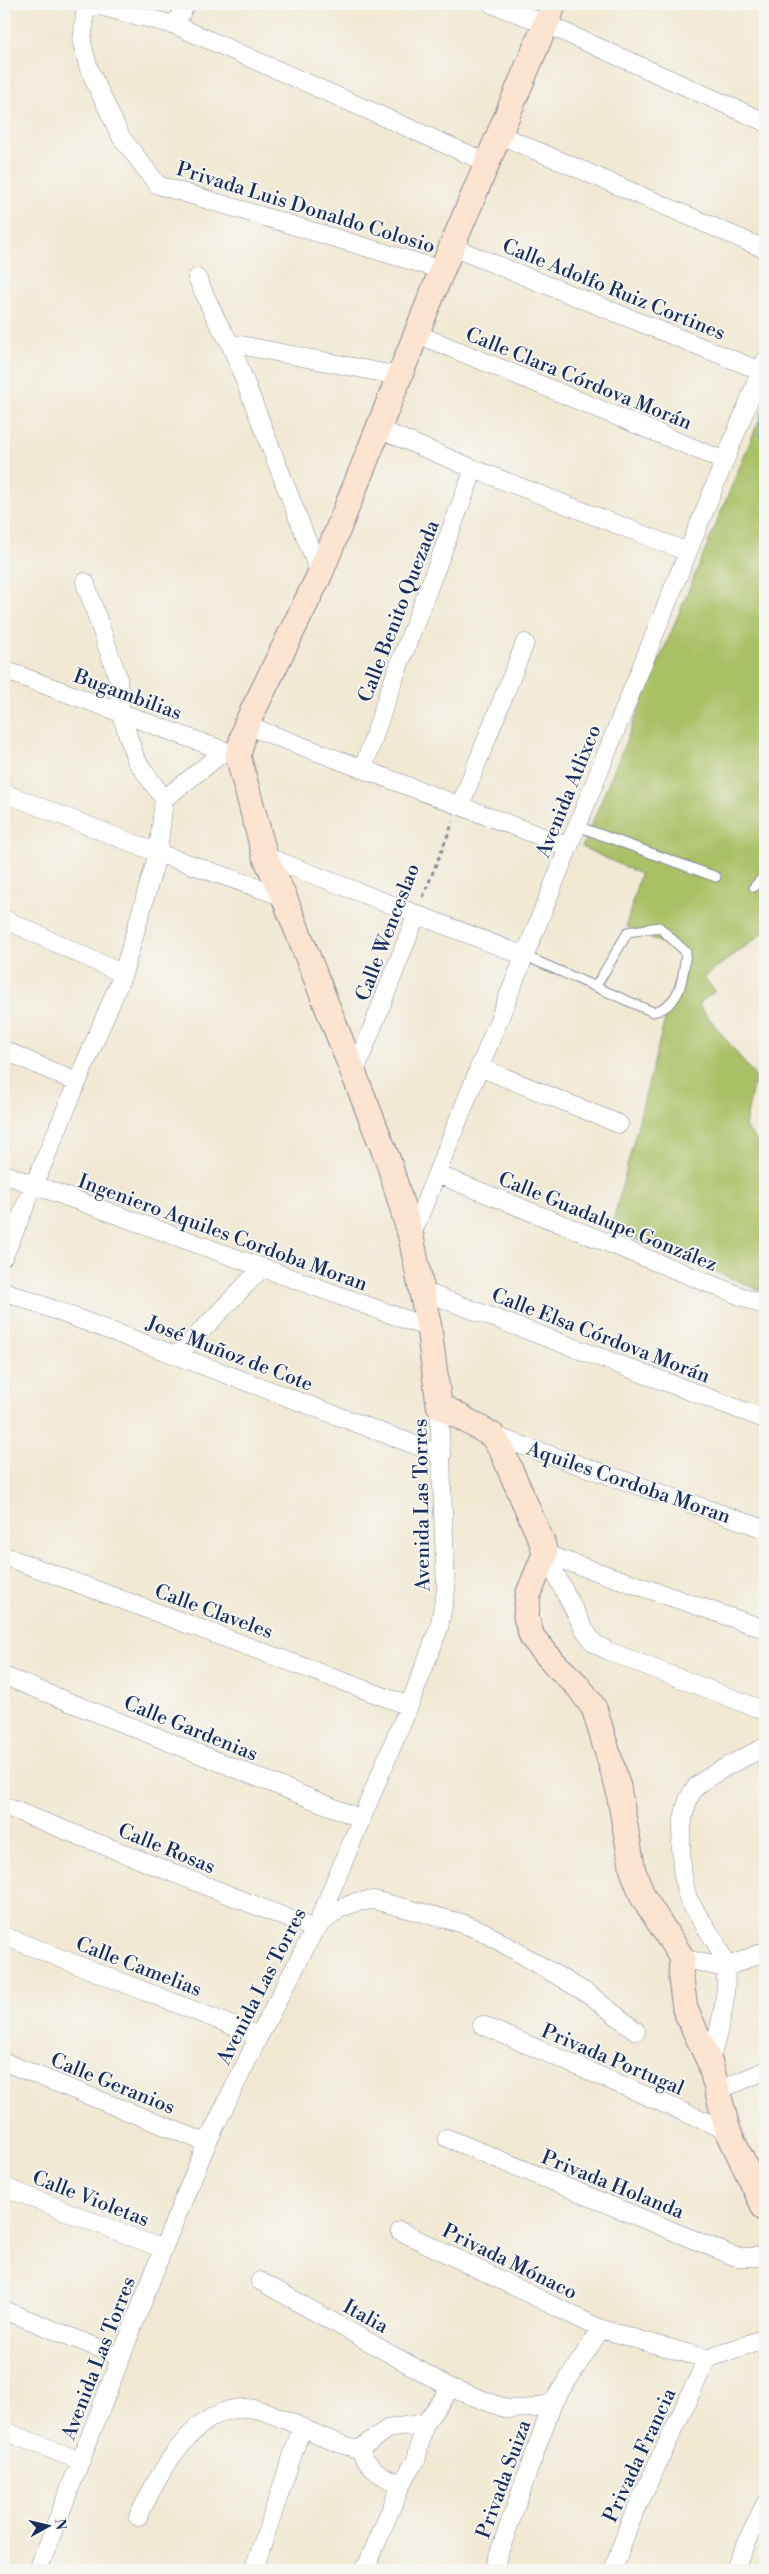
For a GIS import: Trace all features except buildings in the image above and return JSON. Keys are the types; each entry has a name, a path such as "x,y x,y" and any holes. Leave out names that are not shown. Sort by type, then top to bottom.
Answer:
{"street":[{"name":"Privada Luis Donaldo Colosio","path":"86,4 82,43 89,70 121,137 158,186 442,270"},
{"path":"91,4 175,25 488,163"},
{"path":"175,25 186,4"},
{"path":"492,4 550,14 765,122"},
{"path":"164,800 232,754 320,574 442,270 550,14"},
{"path":"500,135 765,249"},
{"name":"Calle Adolfo Ruiz Cortines","path":"452,247 763,366"},
{"path":"197,278 217,321 230,343 320,574"},
{"name":"Calle Clara Córdova Morán","path":"417,334 725,462"},
{"path":"230,343 399,376"},
{"name":"Avenida Atlixco","path":"411,1237 763,366"},
{"path":"379,429 474,470 688,552"},
{"name":"Calle Benito Quezada","path":"363,769 390,689 474,470"},
{"path":"4,1256 35,1187 76,1082 123,974 158,853 164,800 136,760 121,714 118,678 85,582"},
{"path":"460,806 525,642"},
{"name":"Bugambilias","path":"4,670 232,754"},
{"path":"246,725 569,846"},
{"path":"232,754 265,856 284,897 389,1162 411,1237 429,1328 440,1405"},
{"path":"4,793 158,853 284,897"},
{"path":"265,856 525,956"},
{"name":"Calle Wenceslao","path":"354,1074 417,914"},
{"path":"4,920 123,974"},
{"path":"4,1050 76,1082"},
{"path":"480,1067 619,1124"},
{"name":"Ingeniero Aquiles Cordoba Moran","path":"4,1174 35,1187 429,1328"},
{"name":"Calle Guadalupe González","path":"436,1174 765,1306"},
{"path":"177,1356 262,1268"},
{"name":"José Muñoz de Cote","path":"4,1291 442,1455"},
{"name":"Calle Elsa Córdova Morán","path":"422,1291 765,1419"},
{"name":"Aquiles Cordoba Moran","path":"440,1405 492,1435 765,1529"},
{"name":"Avenida Las Torres","path":"38,2570 163,2249 208,2143 259,2036 315,1929 409,1706 438,1628 446,1590 440,1405"},
{"name":"Aquiles Cordoba Moran","path":"492,1435 502,1451 542,1542 545,1554"},
{"path":"545,1554 528,1595 526,1617 532,1637 554,1664 577,1685 594,1708 618,1787 633,1871 643,1897 682,1958 681,1979 685,2008 710,2064 728,2131 764,2203"},
{"path":"545,1554 765,1630"},
{"path":"545,1554 584,1629 594,1643 608,1651 765,1711"},
{"name":"Calle Claveles","path":"4,1556 409,1706"},
{"name":"Calle Gardenias","path":"4,1676 362,1819"},
{"path":"710,2064 727,1992 725,1968 716,1941 690,1900 682,1877 680,1855 688,1800 698,1784 765,1747"},
{"name":"Calle Rosas","path":"4,1806 315,1929"},
{"path":"315,1929 339,1909 356,1902 374,1900 461,1923 482,1931 590,1995 636,2031"},
{"name":"Calle Camelias","path":"4,1936 259,2036"},
{"path":"682,1958 725,1968 765,1950"},
{"name":"Privada Portugal","path":"482,2025 728,2131"},
{"name":"Calle Geranios","path":"4,2062 208,2143"},
{"path":"716,2091 765,2071"},
{"name":"Privada Holanda","path":"447,2138 736,2257 765,2256"},
{"name":"Calle Violetas","path":"4,2187 163,2249"},
{"name":"Privada Mónaco","path":"400,2231 601,2329 707,2359"},
{"name":"Italia","path":"260,2280 451,2388 507,2409 535,2408 553,2402"},
{"path":"4,2310 121,2357"},
{"name":"Privada Suiza","path":"493,2570 553,2402 601,2329"},
{"path":"707,2359 765,2338"},
{"name":"Privada Francia","path":"613,2570 630,2522 707,2359"},
{"path":"365,2570 402,2484 416,2460 425,2423 451,2388"},
{"path":"138,2517 171,2456 198,2428 221,2413 242,2408 262,2411 359,2449 365,2462 374,2470 388,2480 402,2484"},
{"path":"359,2449 387,2429 425,2423"},
{"path":"256,2560 302,2427"},
{"path":"4,2431 81,2461"},
{"path":"734,2570 765,2504"}],"lane":[{"path":"577,826 716,877"},
{"path":"754,887 765,875"},
{"path":"525,956 653,1012 663,1010 681,989 686,952 659,927 628,932 596,986"}],"path":[{"name":"Calle Wenceslao","path":"417,914 460,806"}],"green space":[{"path":"765,406 765,932 704,977 715,991 698,1004 755,1076 745,1126 765,1152 765,1292 611,1229 682,953 626,926 640,874 582,847"}],"water":[{"path":"765,406 765,440 761,439 760,417"}]}
